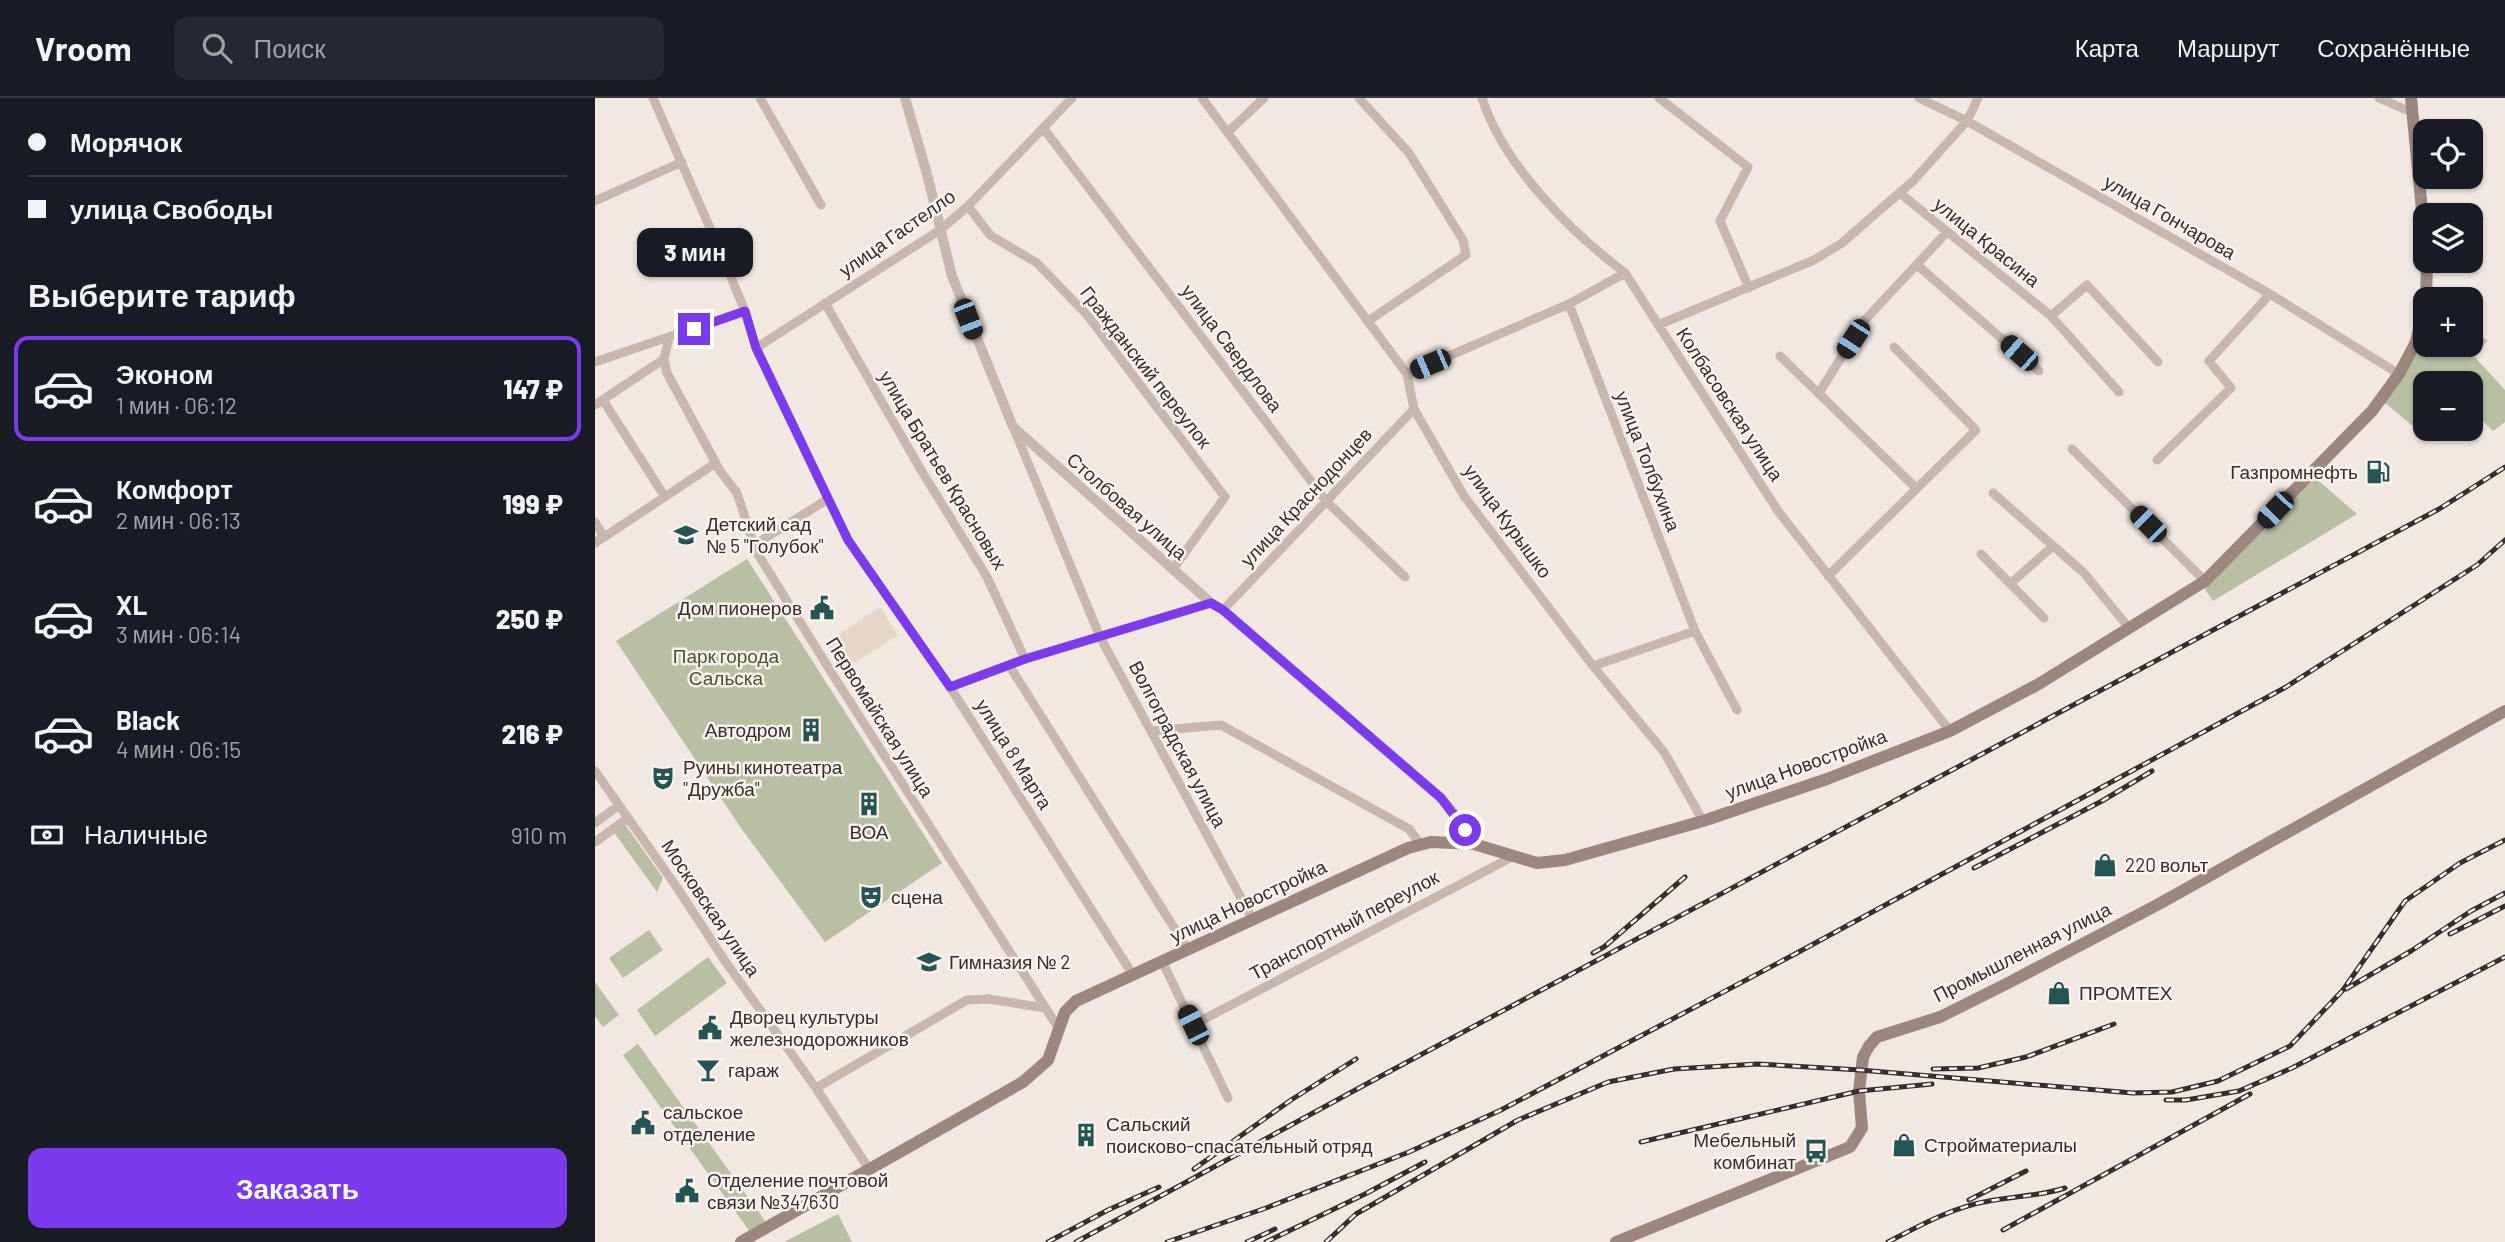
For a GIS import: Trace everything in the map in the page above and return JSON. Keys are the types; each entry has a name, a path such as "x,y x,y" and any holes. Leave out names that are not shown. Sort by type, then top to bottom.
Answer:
{"main road":[{"path":"2411,98 2421,203"},
{"name":"улица Новостройка","path":"1059,1028 1065,1012 1076,1001 1408,848 1431,842 1473,844 1537,863 1565,860 1703,821 1827,779 1950,731 2037,685 2204,581 2372,411 2399,374 2413,348"},
{"name":"Промышленная улица","path":"1616,1242 1850,1147 1862,1128 1859,1091 1863,1057 1877,1037 1940,1017 2008,984 2157,905 2505,711"},
{"path":"741,1242 1023,1082 1048,1060 1059,1028"}],"street":[{"name":"улица 8 Марта","path":"653,98 745,311 756,348 848,540 950,687 1133,975"},
{"path":"760,98 821,205"},
{"name":"Столбовая улица","path":"905,98 952,276 1013,428 1211,603 1223,610 1441,798 1473,844"},
{"name":"улица Гастелло","path":"756,348 940,230 968,206 1044,130 1072,98"},
{"name":"улица Курышко","path":"1202,98 1407,374 1414,409 1464,496 1593,666 1664,752 1703,821"},
{"path":"1228,132 1264,98"},
{"path":"1359,98 1409,153 1463,240 1466,255 1368,321"},
{"name":"Колбасовская улица","path":"1482,98 1498,136 1545,201 1595,251 1625,273 1778,511 1950,731"},
{"path":"1660,98 1748,167 1720,221 1749,288"},
{"name":"улица Гончарова","path":"1919,98 1967,121 2270,294 2399,374"},
{"path":"1658,325 1814,260 1842,243 1901,194 1967,121 1978,98"},
{"path":"2379,98 2413,113"},
{"name":"улица Свердлова","path":"1044,130 1326,502 1405,577"},
{"path":"595,201 682,162"},
{"name":"улица Красина","path":"1901,194 2051,317 2119,392"},
{"name":"Гражданский переулок","path":"968,206 990,234 1037,263 1088,316 1225,498 1173,569"},
{"path":"1819,393 1864,321 1947,232"},
{"path":"1917,265 2039,371"},
{"path":"1407,374 1569,304 1625,273"},
{"path":"2051,317 2087,285 2158,362"},
{"path":"2157,460 2231,388 2209,361 2270,294"},
{"name":"улица Братьев Красновых","path":"825,303 921,470 987,577 1025,659"},
{"name":"улица Толбухина","path":"1569,304 1695,631 1737,710"},
{"path":"595,362 745,311"},
{"path":"665,497 599,402 664,359 669,338"},
{"path":"1828,576 1976,430 1894,347"},
{"path":"1780,356 1916,488"},
{"name":"Первомайская улица","path":"664,359 667,373 716,463 737,493 754,545 832,675 1059,1028"},
{"name":"улица Краснодонцев","path":"1223,610 1414,409"},
{"name":"Волгоградская улица","path":"1013,428 1100,637 1253,920"},
{"path":"2072,449 2204,581"},
{"path":"595,543 716,463"},
{"path":"1993,493 2084,573 2129,628"},
{"path":"754,545 828,499"},
{"path":"595,522 604,537"},
{"path":"2010,584 2053,546"},
{"path":"1981,554 2044,618"},
{"path":"950,687 1025,659 1211,603"},
{"path":"1593,666 1695,631"},
{"path":"1009,665 1188,950"},
{"path":"1151,731 1221,725 1409,829 1421,845"},
{"name":"Московская улица","path":"595,771 816,1088 869,1169"},
{"path":"595,823 619,805"},
{"path":"595,842 628,818"},
{"name":"Транспортный переулок","path":"1193,1025 1512,857"},
{"path":"1162,961 1228,1098"},
{"path":"816,1088 967,1000 989,999 1045,1008"}],"green space":[{"path":"2413,345 2413,357 2475,357 2505,390 2505,422 2493,431 2483,422 2483,371 2413,371 2413,426 2384,402"},
{"path":"2314,477 2357,514 2213,601 2204,588"},
{"name":"Парк города Сальска","path":"747,559 942,863 825,942 741,828 616,641"},
{"path":"624,823 663,878 657,892 613,831"},
{"path":"649,930 663,950 623,978 609,958"},
{"path":"708,957 727,983 655,1036 637,1010"},
{"path":"595,982 619,1015 603,1027 595,1016"},
{"path":"638,1044 765,1221 750,1232 623,1055"},
{"path":"838,1214 852,1242 784,1242"}],"shaded area":[{"path":"880,607 898,635 843,670 826,643"}],"railway":[{"path":"1076,1242 2439,509 2505,467"},
{"path":"1167,1242 1266,1208 1409,1152 1501,1110 1795,954 2286,687 2477,565 2505,540"},
{"path":"1974,868 2102,801 2152,771"},
{"path":"1326,1242 1356,1214 1518,1120 1608,1082 1674,1069 1758,1064 2133,1093 2172,1092 2218,1081 2290,1046 2343,990 2405,901 2460,863 2505,840"},
{"path":"1593,953 1604,947 1685,877"},
{"path":"2346,989 2411,951 2471,911 2505,893"},
{"path":"2450,934 2505,906"},
{"path":"2166,1100 2186,1100 2239,1091 2292,1068 2505,957"},
{"path":"1933,1069 1978,1068 2026,1057 2114,1024"},
{"path":"1194,1169 1291,1100 1356,1059"},
{"path":"1641,1142 1859,1091 1932,1084"},
{"path":"2003,1230 2250,1094"},
{"path":"1266,1242 1425,1162"},
{"path":"1969,1200 2026,1171"},
{"path":"1048,1242 1159,1187"},
{"path":"1888,1242 1937,1217 1963,1208 2065,1188"},
{"path":"1247,1242 1275,1229"}],"place":[{"name":"Газпромнефть","path":"2378,472"},
{"name":"Детский сад № 5 \"Голубок\"","path":"686,535"},
{"name":"Дом пионеров","path":"822,608"},
{"name":"Автодром","path":"811,730"},
{"name":"Руины кинотеатра \"Дружба\"","path":"663,778"},
{"name":"ВОА","path":"869,804"},
{"name":"220 вольт","path":"2105,865"},
{"name":"сцена","path":"871,897"},
{"name":"Гимназия № 2","path":"929,962"},
{"name":"ПРОМТЕХ","path":"2059,993"},
{"name":"Дворец культуры железнодорожников","path":"710,1028"},
{"name":"гараж","path":"708,1070"},
{"name":"сальское отделение","path":"643,1123"},
{"name":"Сальский поисково-спасательный отряд","path":"1086,1135"},
{"name":"Стройматериалы","path":"1904,1145"},
{"name":"Мебельный комбинат","path":"1816,1151"},
{"name":"Отделение почтовой связи №347630","path":"687,1191"}],"route":[{"path":"694,329 745,311 756,348 848,540 950,687 1025,659 1211,603 1223,610 1441,798 1465,830"}]}
